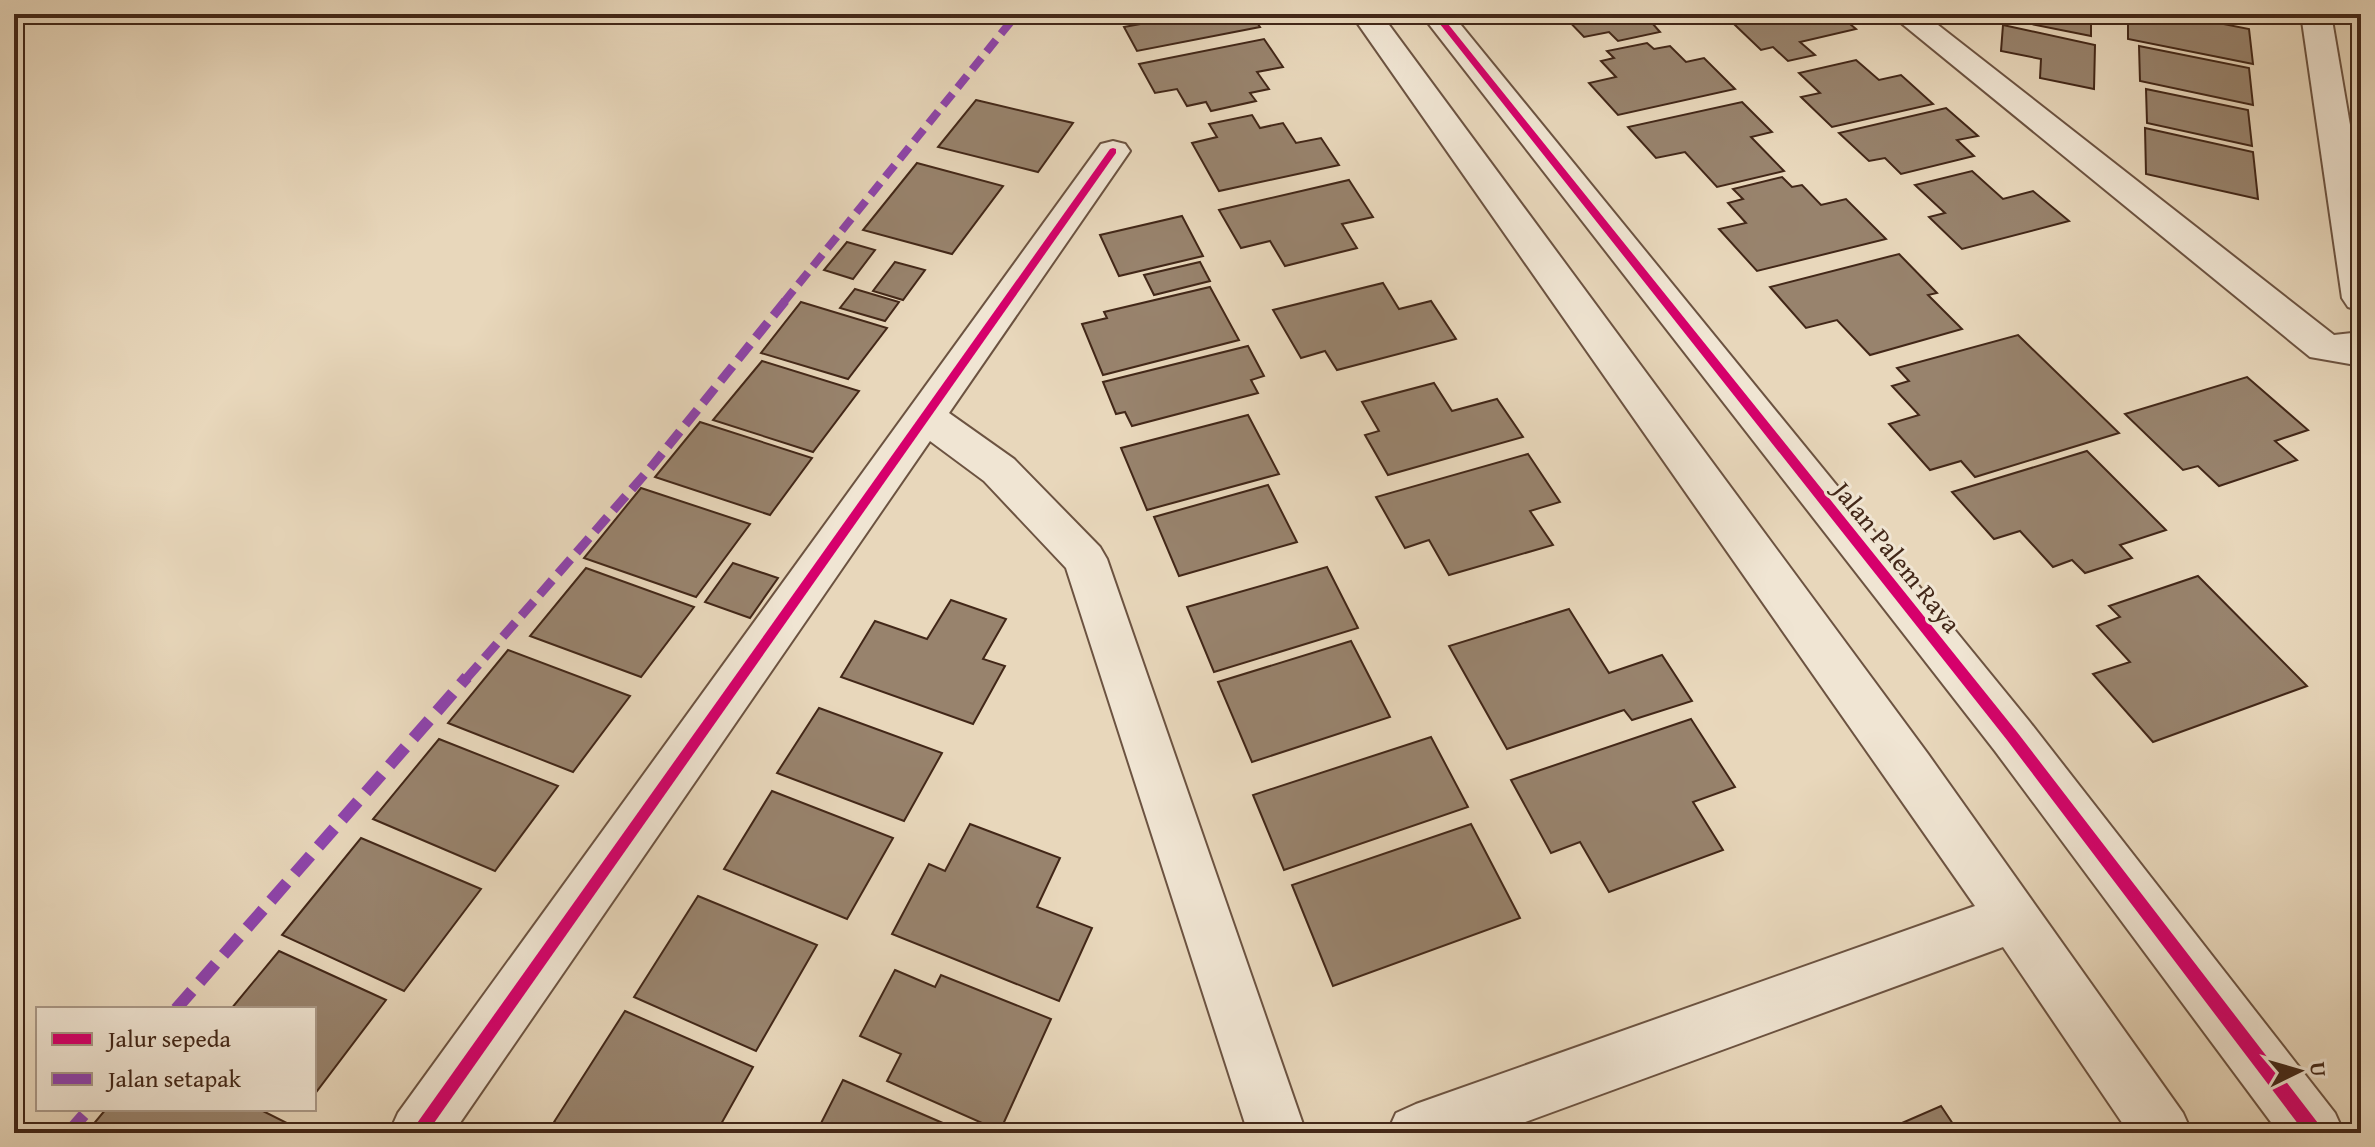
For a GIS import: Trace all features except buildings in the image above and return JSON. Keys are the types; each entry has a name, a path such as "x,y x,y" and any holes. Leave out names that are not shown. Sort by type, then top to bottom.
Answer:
{"street":[{"path":"1366,14 2014,918 2163,1133"},
{"name":"Jalan Palem Raya","path":"1436,14 2012,736 2315,1133"},
{"path":"1905,14 1940,27 2324,347 2350,350 2361,346"},
{"path":"2316,14 2361,298"},
{"path":"418,1133 923,415 1113,151"},
{"path":"923,415 999,470 1085,559 1277,1133"},
{"path":"1416,1133 2014,918"}],"marked path":[{"path":"178,1007 652,466 1017,14"},
{"path":"68,1133 87,1111"}],"cycle path":[{"path":"1436,14 2012,736 2315,1133"},
{"path":"418,1133 1113,151"}]}
